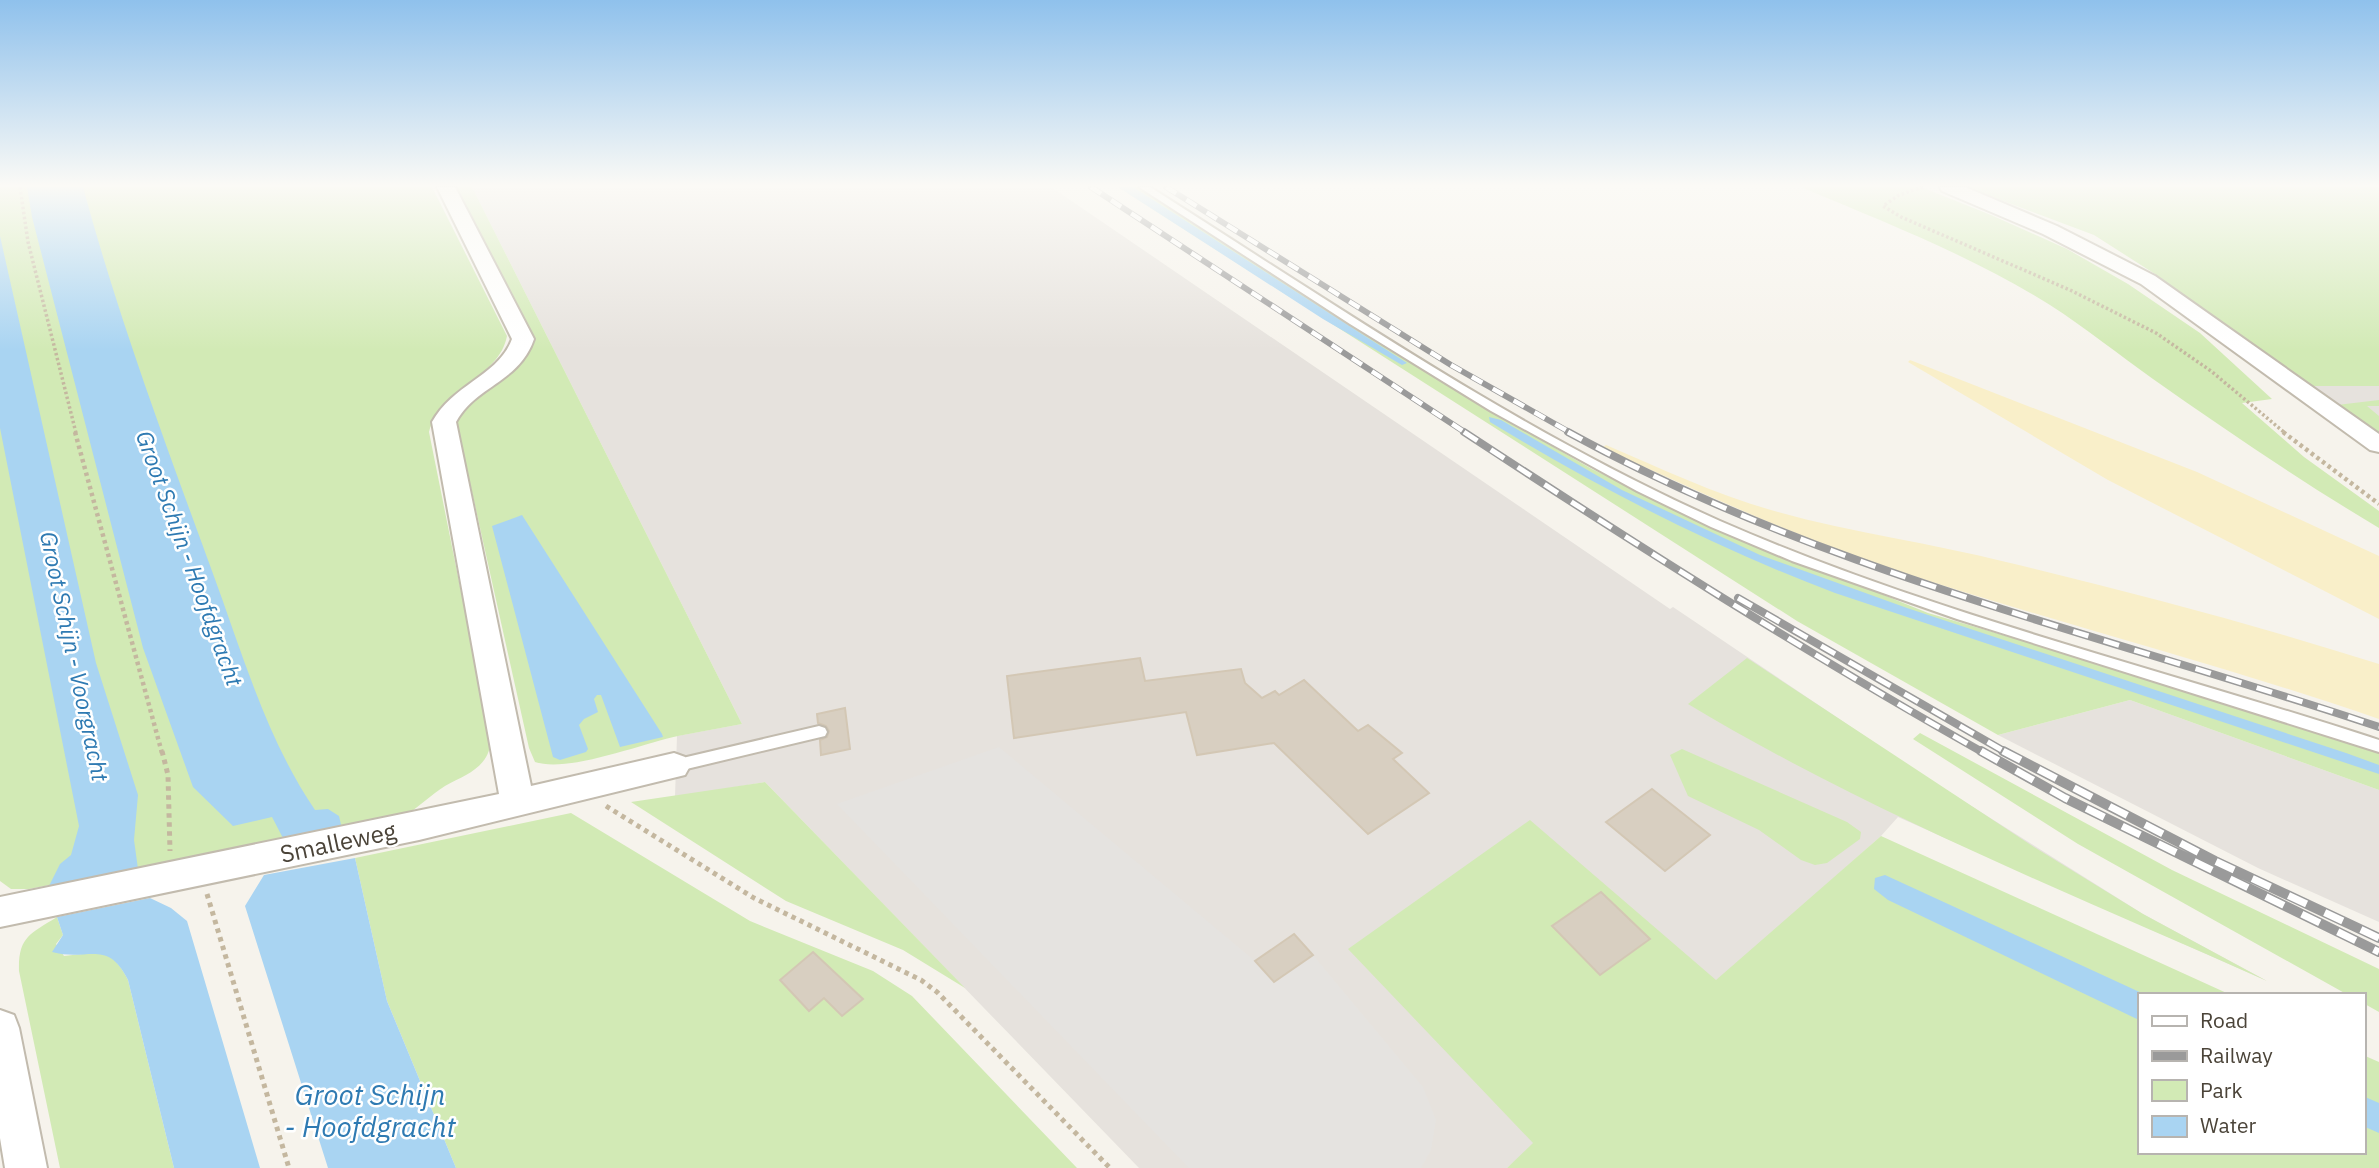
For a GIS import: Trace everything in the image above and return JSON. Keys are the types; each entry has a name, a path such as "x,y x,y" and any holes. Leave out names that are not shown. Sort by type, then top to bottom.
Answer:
{"street":[{"path":"474,242 523,339 521,353 509,366 449,409 444,422 517,801"},
{"path":"2073,242 2148,280 2379,445"},
{"name":"Smalleweg","path":"5,911 419,826 674,766"},
{"path":"0,1028 26,1168"}],"lane":[{"path":"1231,242 1552,442 1718,525 1865,583 1935,607 2220,692 2379,746"},
{"path":"674,766 819,732"}],"path":[{"path":"27,242 168,775 185,874 289,1168"},
{"path":"1958,242 2070,290 2156,333 2195,359 2295,442 2379,504"},
{"path":"580,787 671,847 788,916 891,960 917,975 937,992 1110,1168"}],"shaded area":[{"path":"499,242 1131,242 1670,609 1673,607 1930,780 2143,914 2267,981 1898,817 1881,836 1507,1168 1139,1168 765,782 675,797 677,736 742,724"},
{"path":"2379,354 2379,435 2302,383"},
{"path":"2130,700 2379,790 2379,922 2258,868 1998,735"},
{"path":"999,747 1255,961 1274,982 1313,955 1423,1087 1436,1120 1431,1150 1421,1168 1189,1168 837,804"}],"green space":[{"path":"0,242 459,242 507,336 493,363 445,404 435,417 429,432 491,741 486,758 475,769 445,786 404,817 29,889 11,889 0,881"},
{"path":"480,242 499,242 742,724 678,736 585,761 566,764 535,762 529,748 456,420 463,408 530,342"},
{"path":"1203,242 1224,242 1508,421 1592,469 1680,512 1928,613 2196,692 2379,752 2379,790 2130,700 1998,735 1797,621"},
{"path":"1929,242 2050,242 2128,284 2200,333 2272,399 2242,403 2304,457 2379,511 2379,528 2237,437 2063,314 1990,271"},
{"path":"2104,242 2379,242 2379,386 2310,386 2155,274"},
{"path":"2379,400 2379,406 2367,406 2379,416 2379,435 2337,405"},
{"path":"1747,658 2034,847 2143,914 2267,981 1900,817 1757,744 1688,704"},
{"path":"1920,733 2172,870 2379,969 2379,1012 2365,1004 2365,993 2344,993 2078,844 1913,739"},
{"path":"1682,749 1847,822 1861,832 1860,839 1827,863 1815,865 1801,860 1759,830 1688,796 1670,755"},
{"path":"765,782 965,988 903,950 786,901 631,802"},
{"path":"571,813 750,921 873,971 912,996 1077,1168 456,1168 387,1001 355,858"},
{"path":"1530,820 1716,980 1881,836 2227,993 2138,993 2138,1154 2365,1154 2365,1056 2379,1062 2379,1168 1507,1168 1533,1143 1348,949"},
{"path":"57,917 63,935 56,944 64,956 102,954 116,961 128,980 174,1168 60,1168 19,971 23,943"}],"sand":[{"path":"1910,360 2197,472 2379,556 2379,619 2108,480 1908,362"},
{"path":"1606,445 1669,473 1756,506 2100,585 2240,622 2379,664 2379,719 2257,679 1950,588 1852,555 1602,448"}],"water":[{"name":"Groot Schijn - Voorgracht","path":"1,242 96,663 138,795 134,840 138,869 49,886 60,864 71,855 79,826 0,428"},
{"path":"38,242 99,242 143,380 256,694 282,754 315,810 328,809 339,816 342,829 284,840 272,817 233,826 193,787 143,648"},
{"path":"1203,242 1218,242 1407,363 1402,365 1323,319"},
{"path":"1489,417 1501,420 1622,490 1760,555 1907,608 2346,753 2379,765 2379,774 1835,593 1790,575 1701,536 1574,471 1490,422"},
{"path":"522,515 663,737 620,747 601,695 597,695 594,699 598,712 584,719 579,725 588,749 586,752 560,760 553,757 492,526"},
{"name":"Groot Schijn - Hoofdgracht","path":"355,858 387,1001 456,1168 328,1168 245,906 264,875"},
{"path":"1885,875 2142,993 2138,993 2138,1020 1888,900 1874,889 1875,878"},
{"path":"150,898 171,908 187,921 260,1168 174,1168 128,980 120,967 104,955 52,952 63,935 57,917"},
{"path":"2365,1097 2379,1103 2379,1133 2365,1127"}],"building":[{"path":"1140,658 1145,681 1241,669 1245,683 1262,698 1275,691 1279,695 1304,680 1358,731 1368,725 1402,753 1393,759 1429,793 1368,834 1274,743 1197,755 1186,712 1014,738 1007,676"},
{"path":"845,708 850,749 821,755 820,740 827,737 829,731 826,726 818,723 817,714"},
{"path":"1652,789 1710,835 1665,871 1606,822"},
{"path":"1601,892 1650,939 1600,975 1552,926"},
{"path":"1294,934 1313,955 1274,982 1255,961"},
{"path":"813,952 863,999 842,1016 824,998 809,1011 780,980"}],"railway":[{"path":"1174,242 1466,433"},
{"path":"1253,242 1451,365 1571,433"},
{"path":"1464,432 1721,597 1984,753"},
{"path":"1568,432 1665,481 1764,524 1865,563 1966,598 2379,727"},
{"path":"1738,598 2007,753"},
{"path":"1981,751 2065,798 2379,952"},
{"path":"2003,751 2215,861 2379,938"}]}
